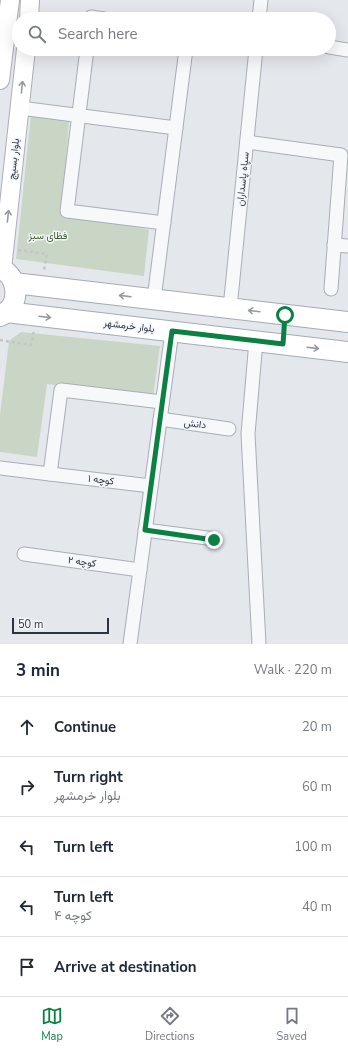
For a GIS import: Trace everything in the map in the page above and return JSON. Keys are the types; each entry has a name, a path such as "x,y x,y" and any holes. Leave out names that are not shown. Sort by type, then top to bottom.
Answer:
{"main road":[{"path":"0,80 10,0"},
{"path":"29,12 30,0"},
{"name":"بلوار بسیج","path":"6,273 25,56"},
{"path":"2,317 15,299 6,273 154,299 348,322"},
{"path":"283,344 285,315"},
{"name":"بلوار خرمشهر","path":"2,317 172,331 348,352"}],"street":[{"path":"260,12 261,0"},
{"path":"336,48 348,50"},
{"path":"86,56 67,211 164,223"},
{"path":"154,299 185,56"},
{"name":"سپاه پاسداران","path":"230,308 255,56"},
{"path":"20,108 176,128"},
{"path":"247,142 344,155 334,245 331,289"},
{"path":"334,245 348,246"},
{"path":"133,644 140,570 172,331"},
{"path":"256,341 248,434 259,644"},
{"path":"50,474 61,390 162,402"},
{"name":"دانش","path":"160,419 229,429"},
{"name":"کوچه ۱","path":"0,468 151,486"},
{"path":"145,530 214,540"},
{"name":"کوچه ۲","path":"24,554 140,570"}],"green space":[{"name":"فظای سبز","path":"31,114 69,121 62,211 149,230 144,276 16,259"},
{"path":"21,332 160,346 153,397 47,384 37,457 0,452 0,415 9,341"}],"route":[{"path":"214,540 145,530 172,331 283,344 285,315"}]}
